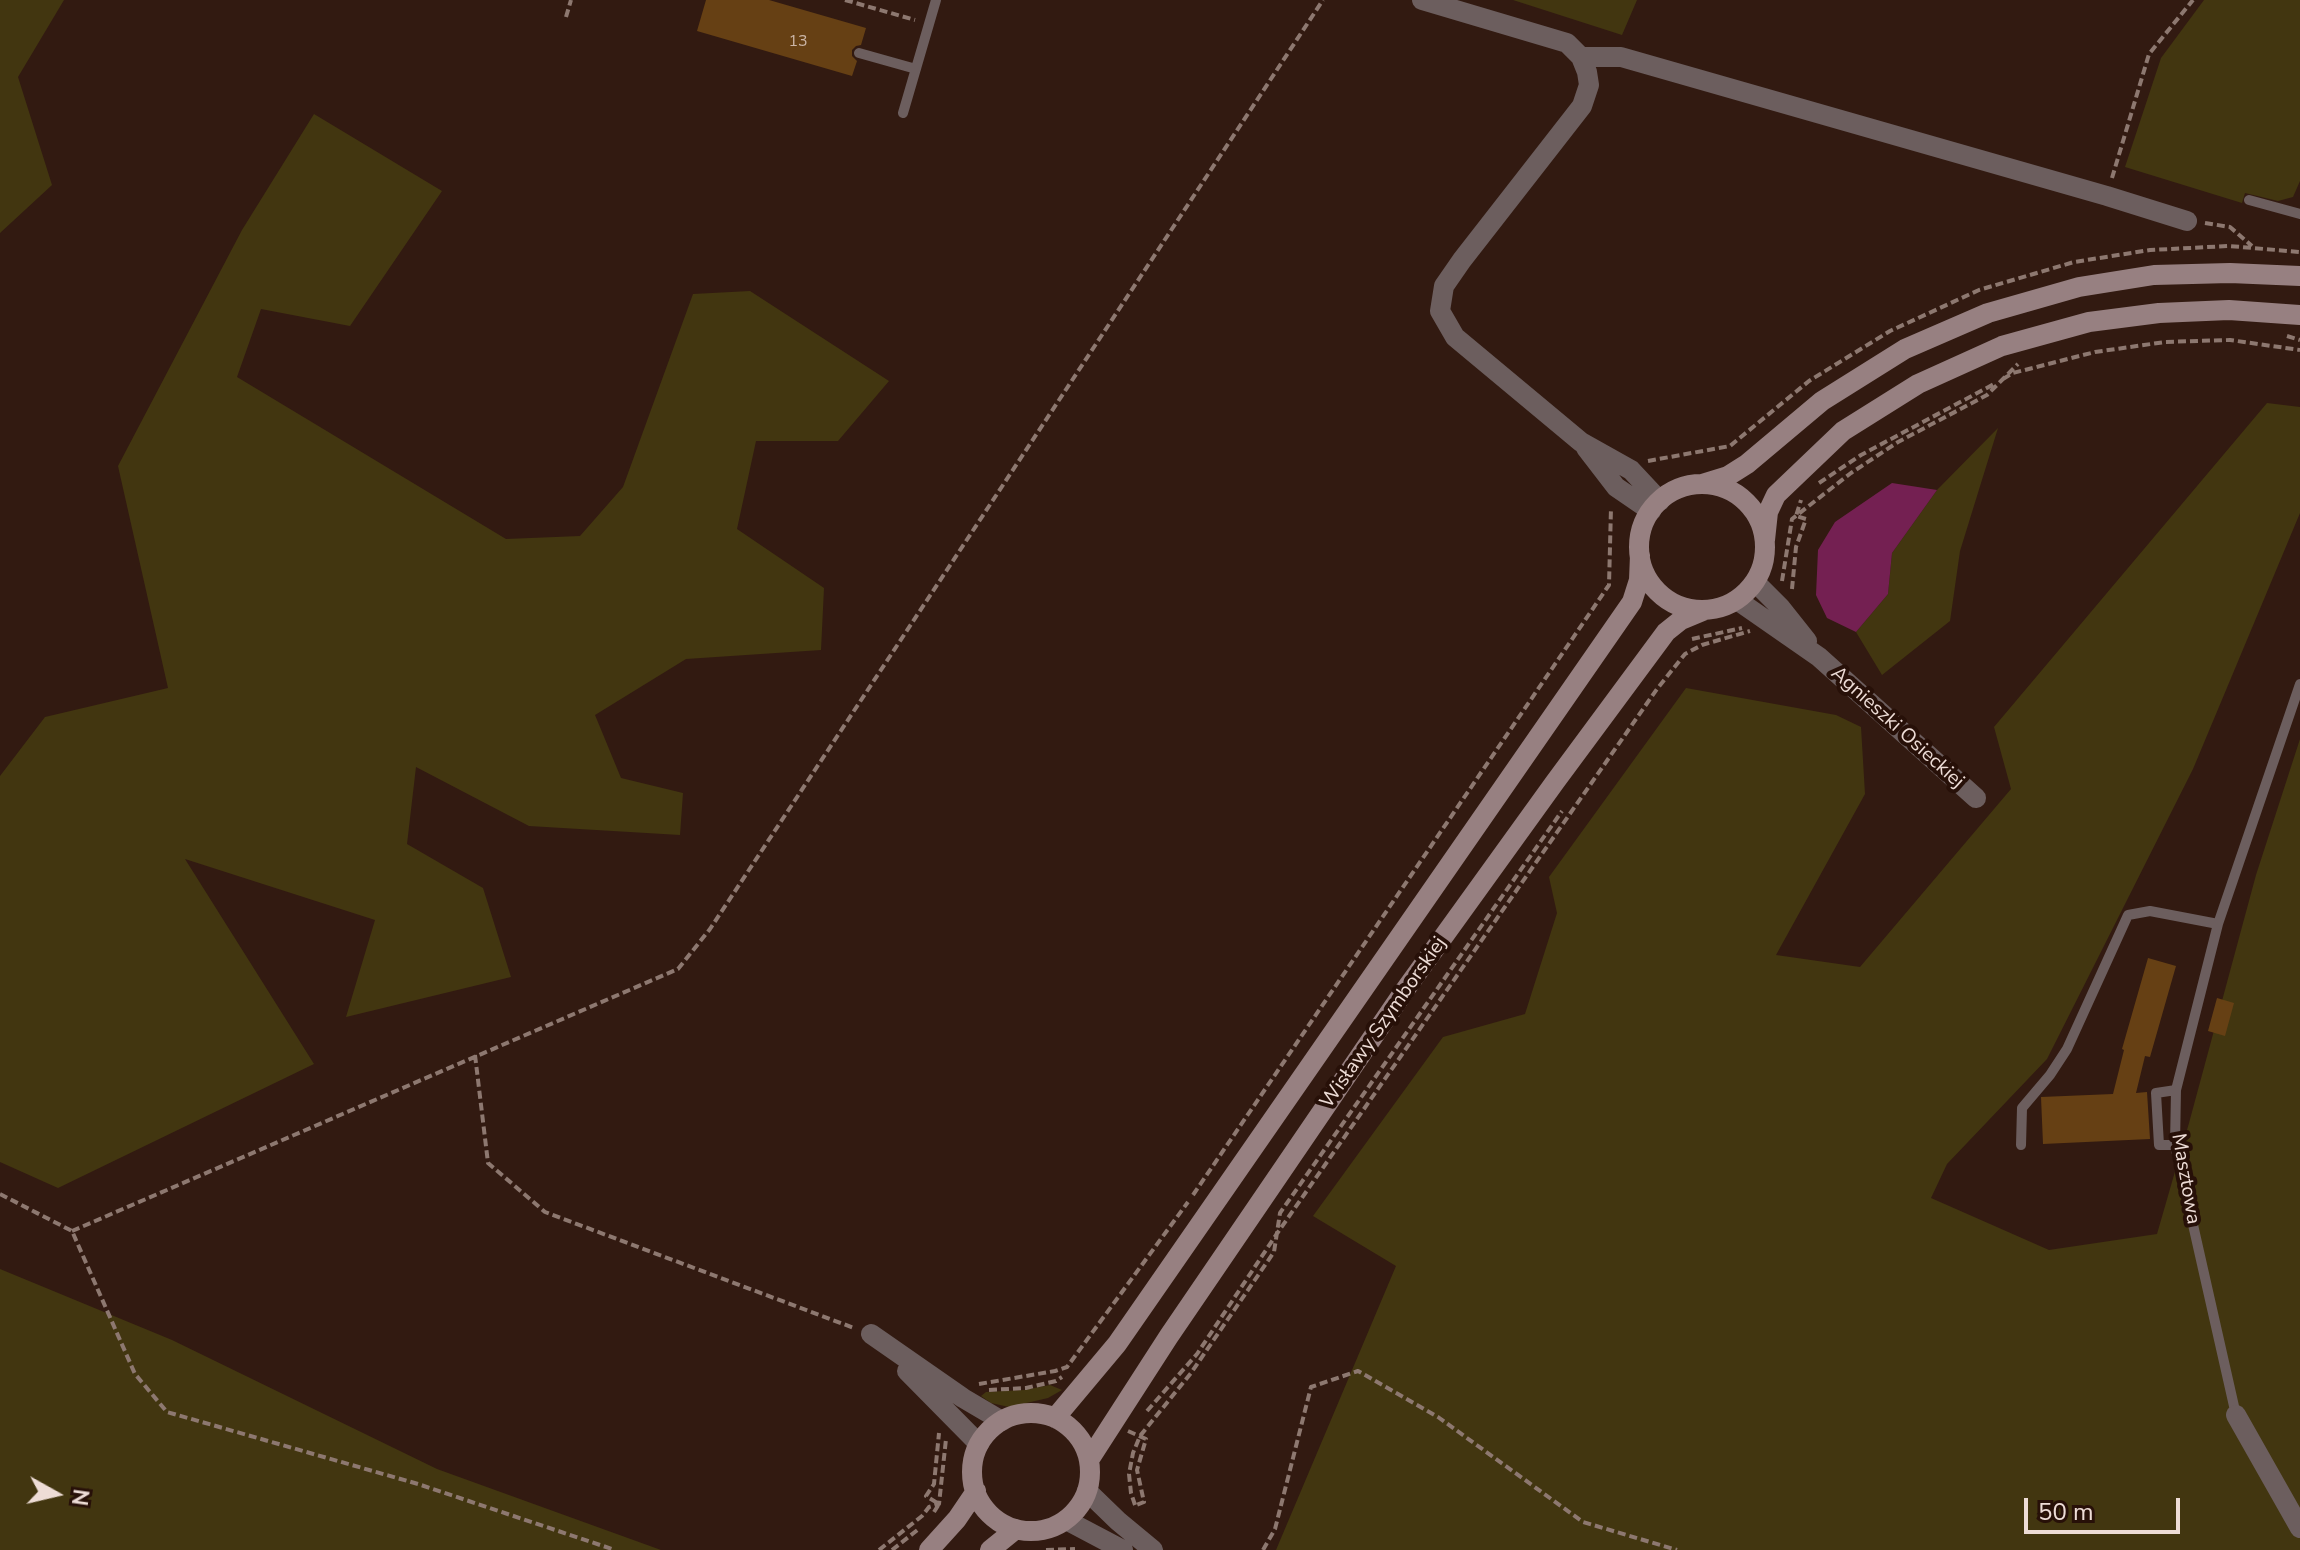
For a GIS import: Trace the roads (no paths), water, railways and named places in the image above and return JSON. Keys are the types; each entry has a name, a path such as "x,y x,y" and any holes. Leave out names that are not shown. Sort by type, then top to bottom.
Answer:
{"main road":[{"path":"2300,276 2230,273 2154,275 2079,287 1988,313 1905,349 1822,401 1747,464 1728,476 1682,488 1656,506 1644,524 1640,539 1640,555 1647,577 1661,595 1682,607 1716,609 1737,600 1755,582 1763,562 1768,512 1776,495 1843,431 1918,384 2002,346 2089,322 2159,313 2229,310 2300,315"},
{"path":"1702,484 1724,488 1743,500 1758,518 1765,540"},
{"name":"Wisławy Szymborskiej","path":"1055,1418 1117,1344 1632,602 1639,580 1640,555"},
{"name":"Wisławy Szymborskiej","path":"1089,1460 1177,1323 1405,990 1555,782 1666,632 1681,620 1705,610"},
{"path":"1037,1413 1055,1418 1067,1425 1084,1446 1090,1475 1087,1491 1079,1507 1066,1520 1050,1528 1016,1529 995,1519 976,1491 974,1459 979,1444 1002,1421 1019,1414 1037,1413"},
{"path":"929,1550 957,1519 976,1491"},
{"path":"990,1550 1016,1529"}],"street":[{"path":"1422,0 1567,43 1581,57 1589,85 1582,106 1444,286 1440,311 1455,337 1581,442 1631,470 1656,506"},
{"path":"1581,57 1621,57 2187,221"},
{"name":"Agnieszki Osieckiej","path":"1755,582 1780,607 1819,657"},
{"name":"Agnieszki Osieckiej","path":"1737,600 1819,657 1976,798"},
{"path":"979,1444 871,1334 963,1398 1002,1421"},
{"name":"Masztowa","path":"2236,1415 2300,1528"},
{"path":"1087,1491 1153,1550"},
{"path":"1066,1520 1123,1550"}],"lane":[{"path":"903,113 936,0"},
{"path":"859,53 916,69"},
{"path":"2249,200 2300,214"},
{"name":"Masztowa","path":"2236,1415 2175,1145 2176,1090 2218,924 2300,684"},
{"path":"2021,1145 2022,1108 2067,1049 2128,915 2150,911 2218,924"},
{"path":"2175,1145 2159,1145 2156,1093 2176,1090"}]}
